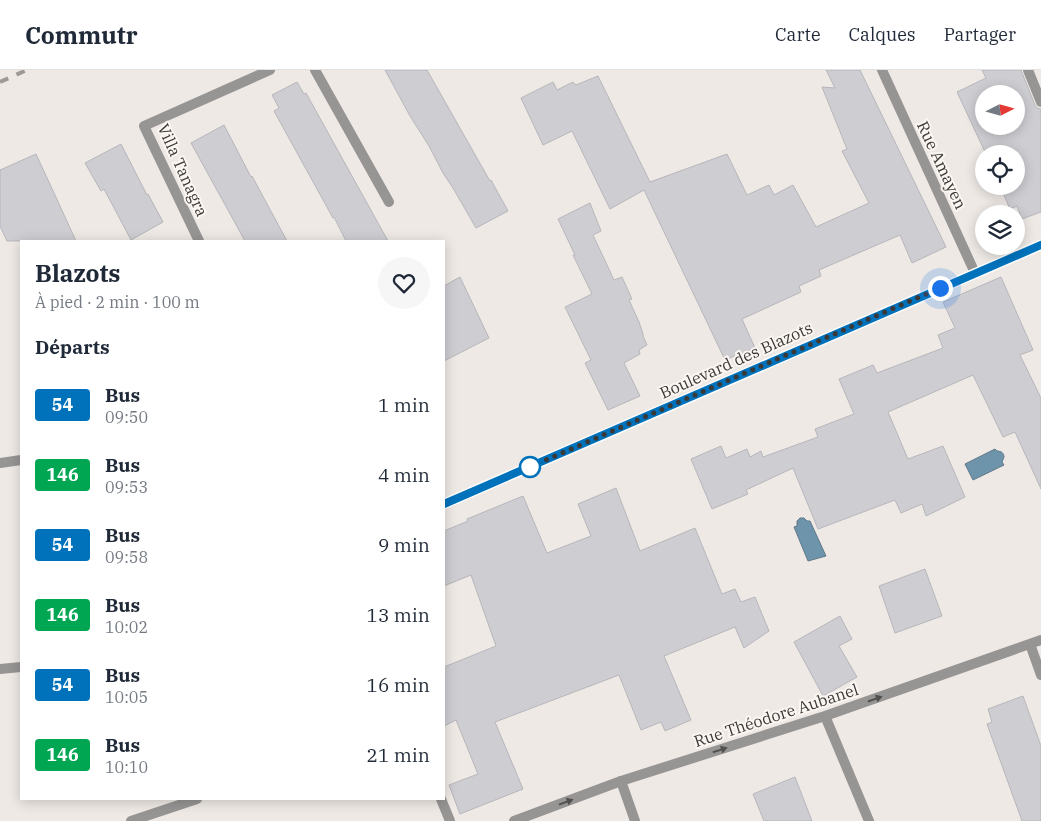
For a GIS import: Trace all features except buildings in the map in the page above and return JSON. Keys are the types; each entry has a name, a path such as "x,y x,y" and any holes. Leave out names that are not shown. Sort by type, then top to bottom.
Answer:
{"street":[{"name":"Villa Tanagra","path":"199,240 144,126 270,70"},
{"path":"315,70 389,202"},
{"name":"Rue Amayen","path":"882,70 975,273"},
{"path":"1028,70 1041,102"},
{"name":"Boulevard des Blazots","path":"445,504 1041,245"},
{"path":"0,463 20,460"},
{"name":"Rue Théodore Aubanel","path":"519,820 621,782 825,716 1041,640"},
{"path":"1030,644 1041,675"},
{"path":"0,669 20,667"},
{"path":"825,716 869,821"},
{"path":"621,782 635,821"},
{"path":"131,821 194,800"},
{"path":"442,800 450,821"}],"water":[{"path":"995,449 1003,454 1002,462 1004,465 973,480 965,464"},
{"path":"800,518 810,521 826,556 808,561 794,527 797,526 797,521"}],"railway":[{"path":"0,82 27,70"}],"bus line":[{"name":"54","path":"445,504 1041,245"}],"route":[{"path":"530,467 940,288"}]}
